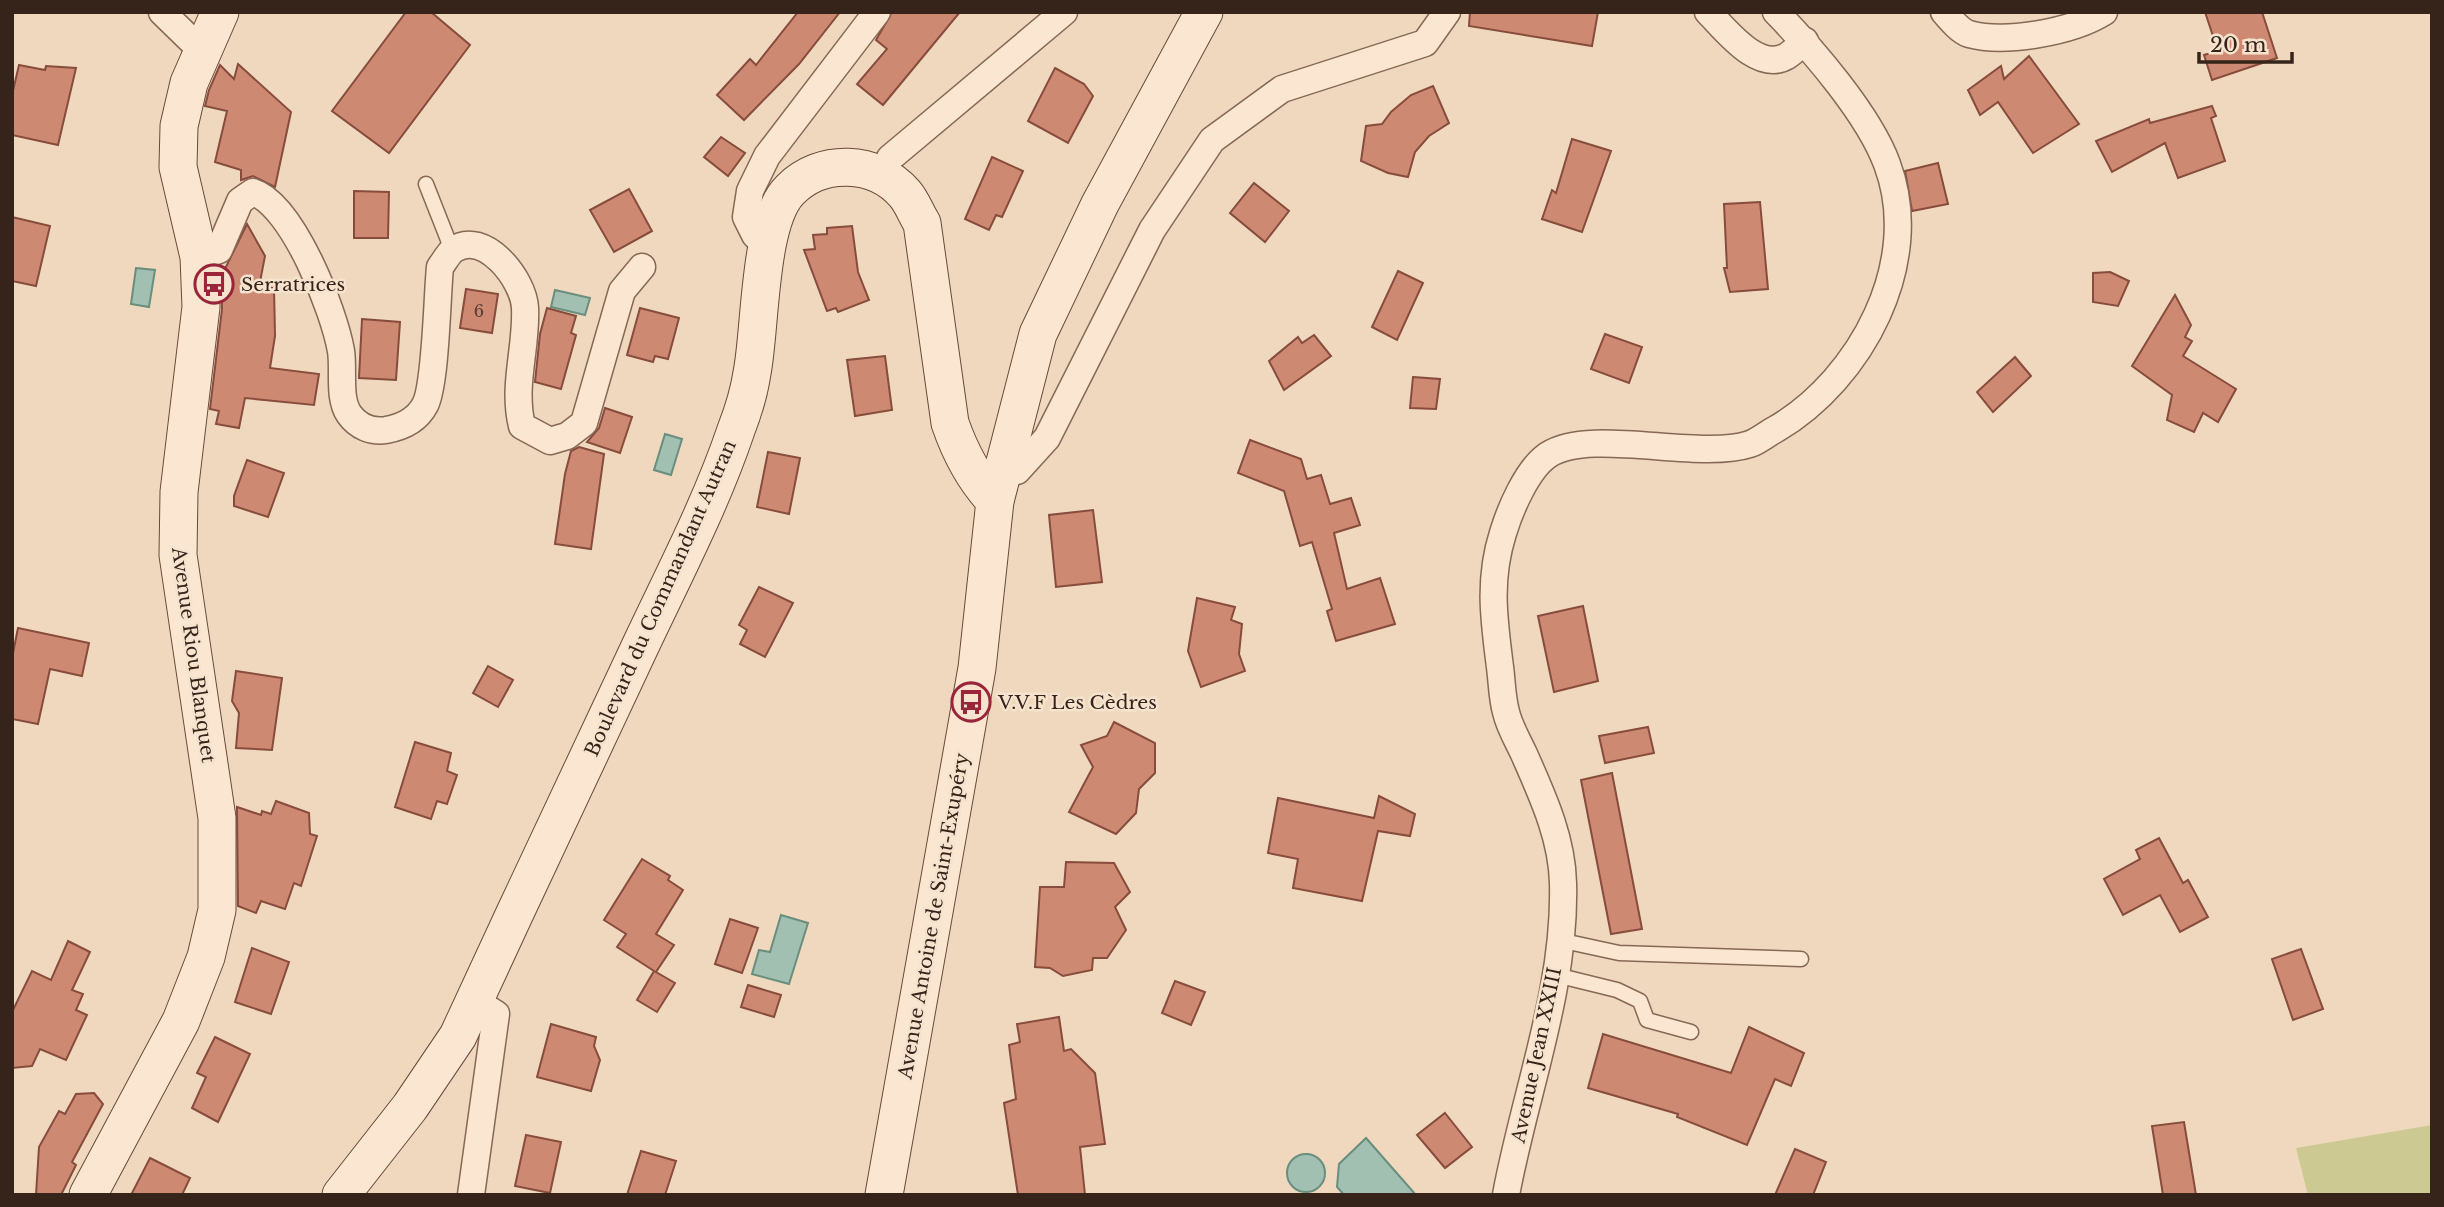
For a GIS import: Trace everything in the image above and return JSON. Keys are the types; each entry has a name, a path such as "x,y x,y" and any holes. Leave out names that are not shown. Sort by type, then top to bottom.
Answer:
{"street":[{"path":"162,12 203,52"},
{"name":"Avenue Riou Blanquet","path":"88,1195 181,1021 206,957 217,910 217,818 178,555 178,492 201,307 199,257 178,166 178,153 179,126 189,83 220,12"},
{"path":"768,248 755,235 746,217 750,191 768,156 877,12"},
{"path":"881,176 890,158 1064,12"},
{"name":"Avenue Antoine de Saint-Exupéry","path":"884,1195 977,668 998,486 1038,334 1059,286 1204,12"},
{"path":"998,486 1017,471 1047,438 1152,230 1212,140 1282,89 1425,43 1447,12"},
{"path":"1708,12 1743,47 1766,59 1785,58 1805,41"},
{"name":"Avenue Jean XXIII","path":"1506,1195 1556,975 1563,881 1550,812 1506,713 1491,594 1503,533 1522,486 1548,455 1587,444 1700,448 1750,444 1794,418 1832,386 1861,348 1880,311 1894,257 1896,201 1887,165 1872,134 1805,41 1776,12"},
{"path":"1944,12 1966,34 1992,36 2038,34 2090,21 2104,12"},
{"name":"Boulevard du Commandant Autran","path":"341,1195 410,1107 458,1036 698,523 735,434 752,373 768,248 778,207 789,190 805,178 827,167 852,167 881,176 906,195 922,223 950,423 959,450 981,487 998,486"},
{"path":"199,257 219,250 240,201 253,192 265,196 296,235 328,309 341,350 343,396 349,414 370,430 382,430 400,428 416,417 429,395 440,267 452,250 465,245 482,248 502,261 522,288 526,308 517,407 522,426 550,441 567,436 584,423 622,291 642,267"},
{"path":"471,1195 496,1014 474,1000"}],"lane":[{"path":"426,184 452,250"},
{"path":"1559,940 1619,953 1801,959"},
{"path":"1556,975 1617,990 1640,1001 1647,1020 1691,1032"}],"shaded area":[{"path":"136,268 155,270 149,307 131,304"},
{"path":"555,290 590,298 585,315 551,307"},
{"path":"665,434 682,439 671,475 654,470"},
{"path":"781,915 808,923 789,984 752,974 759,950 770,952"},
{"path":"2432,1125 2432,1195 2308,1195 2296,1148"},
{"path":"1366,1138 1416,1195 1344,1195 1337,1187 1339,1164"},
{"path":"1306,1154 1319,1160 1325,1173 1319,1186 1306,1192 1293,1186 1287,1173 1293,1160"}],"building":[{"path":"406,12 431,12 470,45 389,153 332,111"},
{"path":"798,12 840,12 799,64 744,120 717,95 750,59 756,65"},
{"path":"892,12 960,12 883,105 857,84 887,49 876,40"},
{"path":"1470,12 1598,12 1592,46 1469,26"},
{"path":"2205,12 2262,12 2277,58 2212,80 2204,55 2218,51"},
{"path":"2029,56 2079,124 2033,153 1998,102 1980,115 1968,90 2001,66 2004,79"},
{"path":"238,64 291,112 275,187 253,176 241,180 241,170 215,162 227,111 205,106 220,65 234,79"},
{"path":"19,65 45,70 46,66 76,68 58,145 12,135 12,95"},
{"path":"1055,68 1084,84 1093,96 1068,143 1028,121"},
{"path":"1433,86 1449,123 1429,136 1415,152 1408,177 1388,173 1361,161 1366,126 1382,124 1391,112 1411,95"},
{"path":"2212,106 2216,116 2211,118 2225,161 2178,178 2165,143 2112,172 2096,141 2149,119 2150,123"},
{"path":"721,137 745,153 728,176 704,157"},
{"path":"1572,139 1611,151 1582,232 1542,219 1552,190 1556,193"},
{"path":"992,157 1023,171 1002,217 996,215 989,230 965,219"},
{"path":"1938,163 1948,204 1912,211 1905,171"},
{"path":"1254,183 1289,211 1265,242 1230,213"},
{"path":"629,189 652,231 614,252 590,210"},
{"path":"354,191 389,192 388,238 354,238"},
{"path":"1760,202 1768,289 1730,292 1724,268 1727,268 1724,204"},
{"path":"12,217 50,226 36,286 12,281"},
{"path":"247,224 265,256 259,287 274,288 275,336 270,368 319,374 314,405 245,398 239,428 216,424 219,411 210,409 222,309 221,277"},
{"path":"852,226 858,272 869,300 838,312 836,308 827,311 804,250 815,249 813,235 827,234 827,228"},
{"path":"1398,271 1423,283 1397,340 1372,327"},
{"path":"2110,272 2129,281 2118,306 2093,302 2093,273"},
{"path":"466,289 498,294 492,333 460,328"},
{"path":"2175,295 2191,325 2185,337 2192,341 2183,356 2236,389 2218,422 2203,413 2194,432 2167,420 2172,395 2132,366"},
{"path":"547,308 576,316 571,333 576,335 561,389 535,382 540,334"},
{"path":"640,308 679,318 668,359 655,356 653,362 627,355"},
{"path":"362,319 400,322 396,380 359,378"},
{"path":"1605,334 1642,347 1629,383 1591,369"},
{"path":"1314,335 1331,356 1284,390 1269,361 1298,337 1302,343"},
{"path":"885,356 892,410 855,416 847,360"},
{"path":"2015,357 2031,376 1993,412 1977,392"},
{"path":"1413,377 1440,379 1436,409 1410,408"},
{"path":"605,408 632,417 620,453 587,442 599,428"},
{"path":"1250,440 1301,459 1307,479 1321,475 1330,504 1351,498 1360,525 1334,533 1347,589 1380,578 1395,624 1336,641 1327,611 1332,609 1312,542 1300,546 1284,491 1238,473"},
{"path":"579,447 604,454 591,549 555,544 565,474 571,451"},
{"path":"768,452 800,458 789,514 757,507"},
{"path":"247,460 284,473 268,517 234,506 234,496"},
{"path":"1093,510 1102,582 1056,587 1049,515"},
{"path":"759,587 793,603 765,657 740,644 747,630 739,625"},
{"path":"1197,598 1235,607 1231,620 1242,624 1239,654 1245,671 1201,687 1188,651"},
{"path":"1583,606 1598,681 1554,692 1538,616"},
{"path":"18,628 89,643 82,676 50,669 38,724 12,719 12,658"},
{"path":"488,666 513,680 498,707 473,693"},
{"path":"236,671 282,678 272,750 236,748 239,713 232,701"},
{"path":"1114,722 1155,743 1155,773 1139,789 1136,813 1116,834 1069,812 1093,767 1081,745 1107,736"},
{"path":"1648,727 1654,753 1605,763 1599,736"},
{"path":"415,742 451,753 447,771 457,775 447,804 437,801 431,819 395,807"},
{"path":"1612,773 1642,929 1611,934 1581,780"},
{"path":"1379,796 1415,814 1410,836 1378,831 1362,901 1293,888 1298,859 1268,853 1278,798 1374,818"},
{"path":"276,801 309,813 310,834 317,836 301,886 294,883 285,909 261,901 256,913 238,906 237,807 261,815 262,811 271,814"},
{"path":"2159,838 2183,883 2188,880 2208,917 2180,932 2160,895 2123,915 2104,879 2140,859 2136,850"},
{"path":"642,859 670,876 668,880 683,890 656,934 674,945 656,972 675,983 657,1012 637,1000 654,971 617,947 626,934 604,920"},
{"path":"1066,862 1114,863 1130,892 1115,907 1126,930 1107,958 1093,958 1092,970 1063,976 1050,968 1035,967 1040,887 1064,887"},
{"path":"730,919 758,928 742,973 715,964"},
{"path":"68,941 90,952 72,990 83,994 76,1010 87,1015 66,1060 40,1049 32,1066 12,1068 12,1012 32,971 51,980"},
{"path":"252,948 289,962 271,1014 235,1002"},
{"path":"2301,949 2323,1009 2293,1020 2272,959"},
{"path":"1175,981 1205,992 1191,1025 1162,1013"},
{"path":"748,985 781,995 774,1017 741,1007"},
{"path":"1059,1017 1064,1051 1071,1049 1095,1073 1105,1144 1080,1147 1085,1195 1018,1195 1004,1103 1016,1099 1009,1045 1020,1042 1017,1024"},
{"path":"551,1024 596,1037 594,1046 600,1060 591,1091 537,1077"},
{"path":"1749,1027 1804,1053 1791,1086 1775,1079 1747,1145 1677,1117 1678,1114 1588,1088 1603,1034 1731,1073"},
{"path":"215,1037 250,1054 218,1122 192,1108 206,1077 197,1073"},
{"path":"94,1093 103,1104 72,1162 76,1165 61,1195 36,1195 39,1147 59,1111 65,1114 76,1094"},
{"path":"1445,1113 1472,1147 1445,1168 1417,1135"},
{"path":"2184,1122 2196,1195 2163,1195 2152,1126"},
{"path":"526,1135 561,1142 550,1193 515,1186"},
{"path":"1795,1149 1826,1162 1813,1195 1775,1195"},
{"path":"641,1151 676,1161 665,1195 627,1195"},
{"path":"150,1158 190,1178 182,1195 131,1195"}],"place":[{"name":"Serratrices","path":"214,284"},
{"name":"V.V.F Les Cèdres","path":"971,702"}]}
